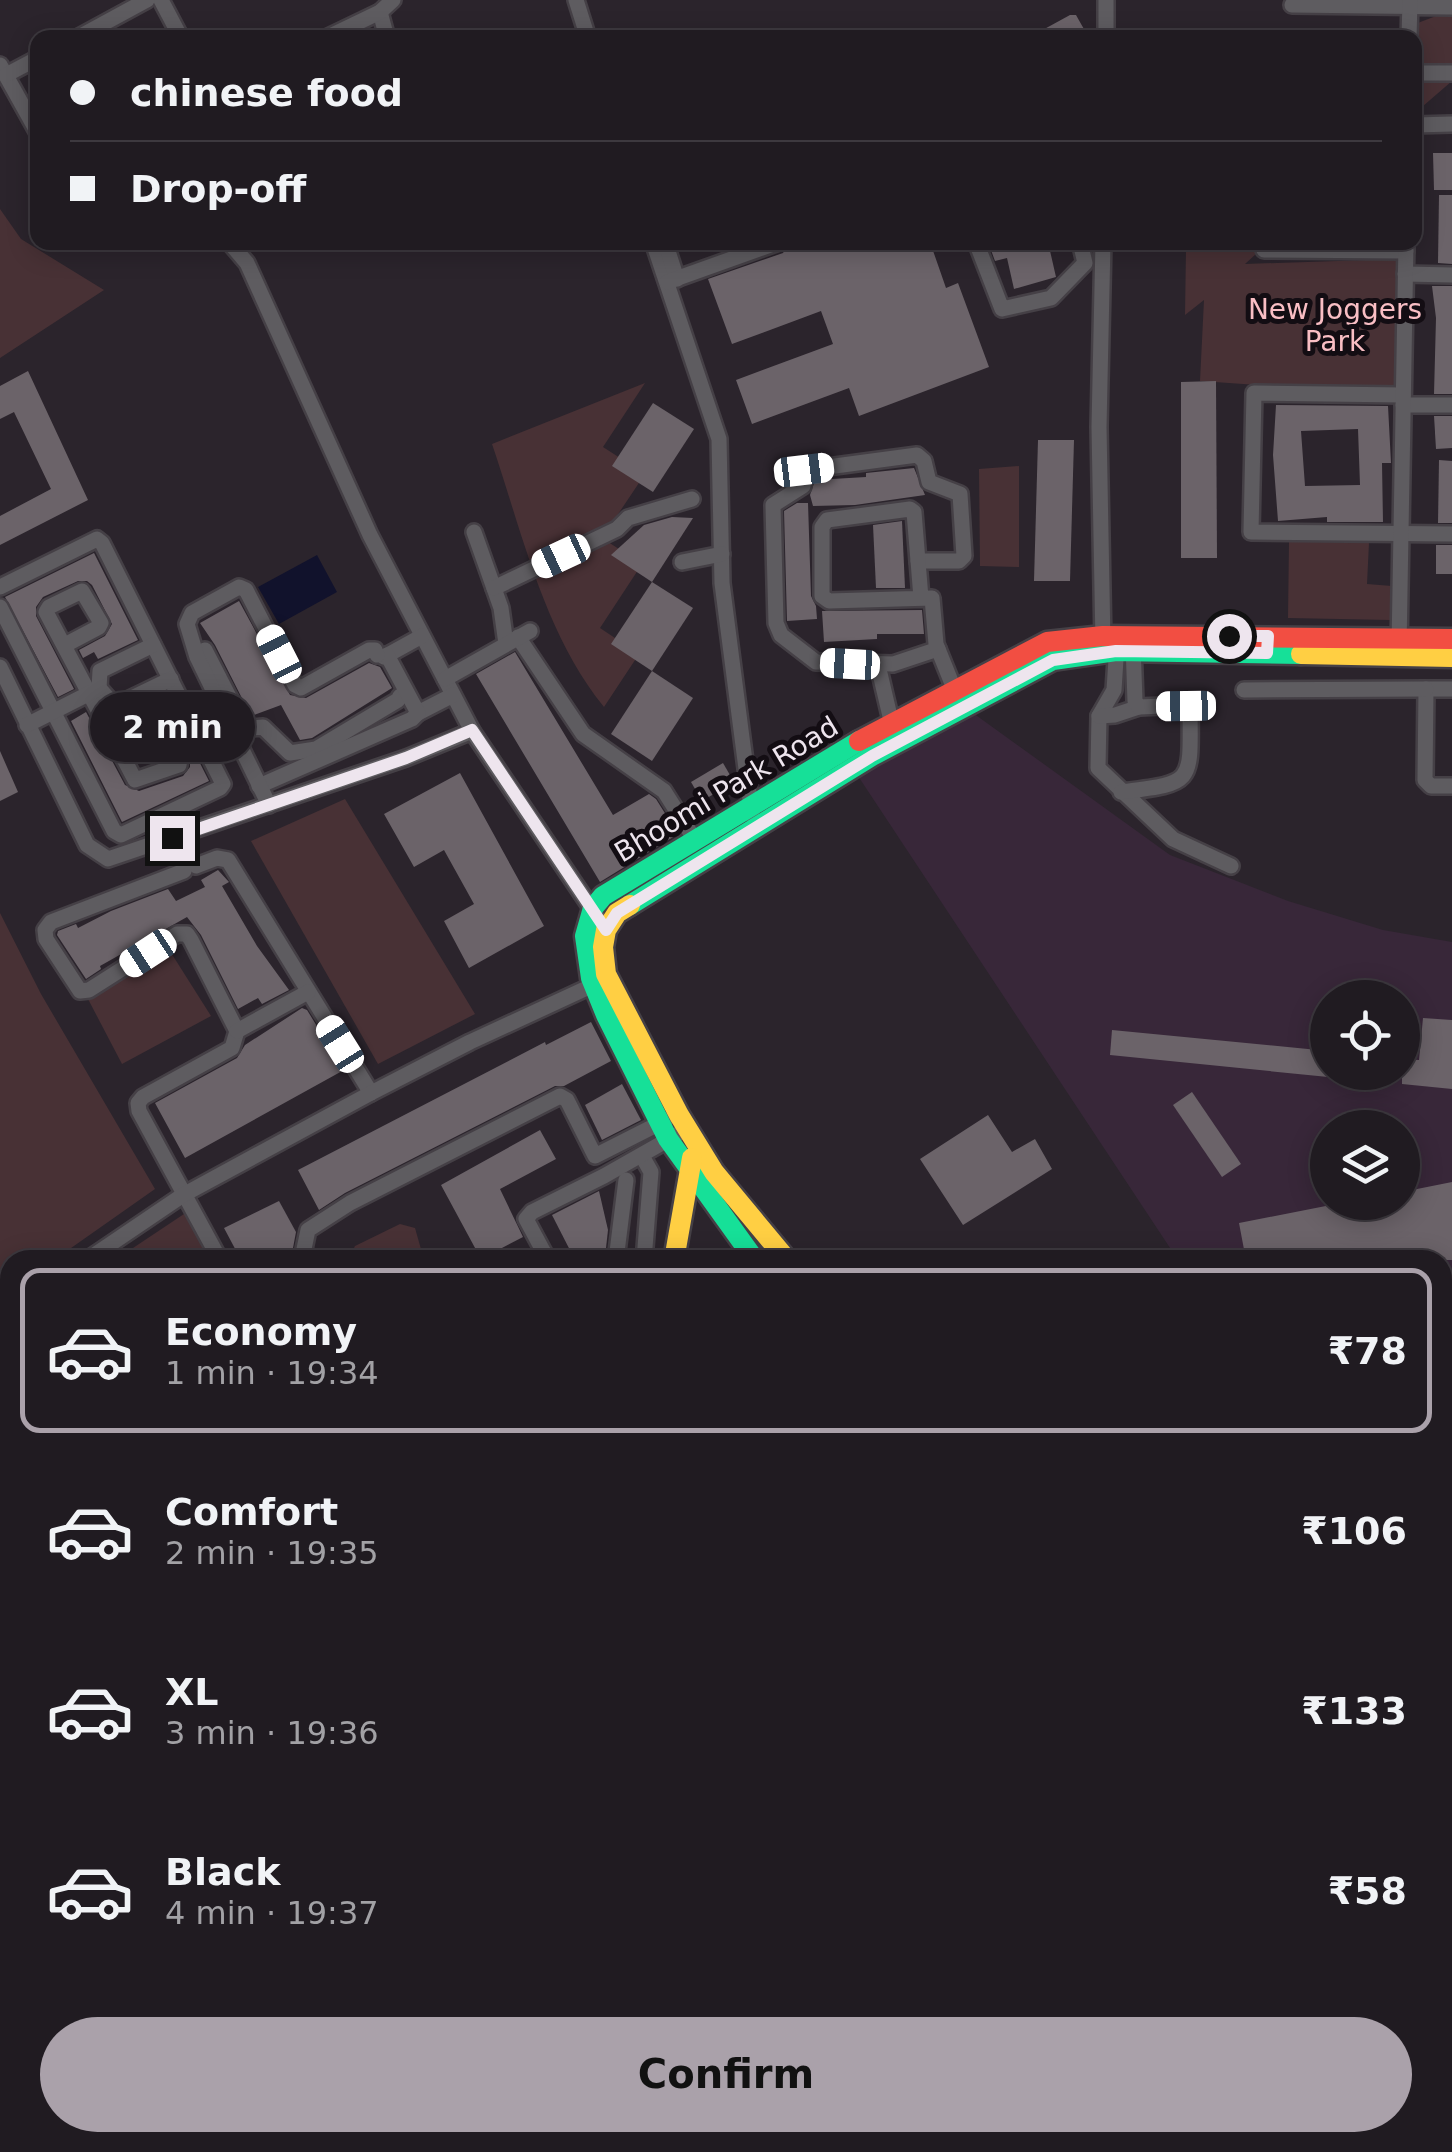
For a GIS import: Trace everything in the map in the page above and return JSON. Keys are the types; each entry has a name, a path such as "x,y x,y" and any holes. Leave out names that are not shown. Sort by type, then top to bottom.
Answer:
{"main road":[{"name":"Bhoomi Park Road","path":"593,908 603,896 751,806 958,699 1047,642 1400,646 1452,639"},
{"name":"Bhoomi Park Road","path":"1400,646 1452,657"},
{"name":"Bhoomi Park Road","path":"606,930 617,913 753,829 894,733"},
{"path":"593,908 585,936 664,1131 748,1250"},
{"path":"606,930 602,979 714,1172 778,1250"},
{"path":"676,1250 690,1166 688,1129"}],"street":[{"path":"92,30 147,0"},
{"path":"161,0 177,30"},
{"path":"343,30 380,12 393,0"},
{"path":"576,0 585,30"},
{"path":"1106,0 1106,30"},
{"path":"1292,5 1410,3 1452,7"},
{"path":"1409,30 1410,3"},
{"path":"380,12 386,30"},
{"path":"30,62 3,70 30,119"},
{"path":"1422,72 1452,73"},
{"path":"1422,125 1452,124"},
{"path":"236,250 247,263 370,535 472,730 606,930"},
{"path":"666,250 718,439 722,583 753,829"},
{"path":"672,281 756,250"},
{"path":"979,250 1002,309 1051,298 1085,263 1082,250"},
{"path":"1103,250 1099,428 1118,644 1114,690 1099,716 1098,768 1173,839 1231,866"},
{"path":"1400,646 1406,250"},
{"path":"1405,274 1452,275"},
{"path":"1452,405 1254,393 1251,532 1452,534"},
{"path":"918,561 959,560 964,556 960,494 934,487 918,455 804,470 803,486 772,505 776,623 781,634 816,662 893,664 938,649"},
{"path":"494,588 617,530 628,518 692,499"},
{"path":"921,598 914,512 910,509 827,520 822,527 822,596 829,602 932,598 938,649 958,699"},
{"path":"474,532 501,608 583,734 664,791 695,840"},
{"path":"0,587 96,539 102,542 223,784 121,835 114,831 0,608"},
{"path":"682,562 722,554"},
{"path":"269,805 197,657 187,624 192,613 239,588 246,590 295,685 302,688 374,650 383,655 418,712"},
{"path":"383,655 422,636"},
{"path":"445,680 518,637"},
{"path":"1118,644 1139,706"},
{"path":"64,645 94,690 118,746"},
{"path":"28,725 94,690 100,671 153,645"},
{"path":"205,650 243,724 250,728 263,726 290,754 316,748 400,696"},
{"path":"878,665 894,733"},
{"path":"0,667 87,845 108,860 406,758 472,730"},
{"path":"94,690 115,706 171,679"},
{"path":"1244,690 1452,689"},
{"path":"1426,690 1425,780 1431,786 1452,786"},
{"path":"258,786 412,719 418,712 453,695"},
{"path":"1099,716 1139,706 1186,706 1190,711 1190,757 1185,776 1175,785 1120,792"},
{"path":"238,1031 187,934 177,934 90,990 80,991 44,930 51,922 190,868 217,858 228,860 371,1093"},
{"path":"102,1250 184,1195 371,1093 602,979"},
{"path":"214,1250 138,1103 232,1048 238,1031 308,992"},
{"path":"304,1250 308,1230 350,1204 560,1096 567,1100 604,1176"},
{"path":"595,1156 664,1131 688,1129"},
{"path":"542,1250 526,1220 532,1212 642,1156 664,1131"},
{"path":"642,1156 652,1172 645,1250"},
{"path":"617,1250 626,1180"}],"shaded area":[{"path":"317,555 337,592 279,624 258,587"},
{"path":"973,713 1170,855 1288,901 1383,930 1452,942 1452,1250 1171,1250 858,776"}],"green space":[{"path":"1452,10 1452,81 1422,107 1422,30 1399,30"},
{"path":"0,209 21,239 30,245 30,250 39,250 104,290 0,358"},
{"name":"New Joggers Park","path":"1186,250 1260,250 1245,264 1397,259 1403,395 1200,381 1204,300 1185,315"},
{"path":"645,383 603,447 645,474 602,538 642,564 600,628 639,654 604,707 565,647 550,614 492,444"},
{"path":"1019,466 1019,567 980,566 979,469"},
{"path":"1289,541 1369,543 1367,584 1392,586 1390,620 1288,618"},
{"path":"345,799 475,1014 378,1064 251,841"},
{"path":"0,913 41,994 155,1189 68,1250 0,1250"},
{"path":"168,948 211,1016 122,1064 88,999"},
{"path":"187,1212 207,1250 130,1250"},
{"path":"400,1224 415,1228 421,1250 353,1250"}],"building":[{"path":"1076,15 1084,30 1043,30"},
{"path":"1433,153 1452,153 1452,190 1434,190"},
{"path":"1439,195 1452,195 1452,264 1438,263"},
{"path":"933,250 946,288 958,283 989,367 859,416 849,388 752,424 736,380 833,344 821,311 732,344 708,279 783,253"},
{"path":"991,250 1050,250 1056,277 1014,289 1007,258 995,261"},
{"path":"1432,286 1452,286 1452,394 1434,394 1436,318"},
{"path":"28,371 88,500 0,545 0,516 51,489 14,412 0,419 0,386"},
{"path":"1216,381 1217,558 1181,558 1181,382"},
{"path":"653,403 694,429 653,492 612,466"},
{"path":"1276,405 1388,406 1391,463 1382,463 1383,522 1327,522 1327,517 1278,521 1273,455","holes":["1358,429 1360,485 1305,486 1301,431"]},
{"path":"1434,416 1452,416 1452,448 1436,449"},
{"path":"1038,440 1074,440 1070,581 1034,581"},
{"path":"1439,460 1452,461 1452,523 1438,523"},
{"path":"914,468 925,495 855,505 813,506 810,495 815,480 866,477 866,473"},
{"path":"797,503 808,503 811,596 817,619 787,621 784,511"},
{"path":"672,517 693,518 652,582 611,555 644,525"},
{"path":"902,521 905,588 876,588 873,525"},
{"path":"1436,545 1452,545 1452,574 1436,574"},
{"path":"94,553 138,640 98,659 94,652 83,658 79,650 105,636 112,624 92,585 78,581 43,597 36,607 36,616 74,689 58,697 5,597"},
{"path":"652,582 693,608 652,671 611,644"},
{"path":"239,601 290,695 306,698 369,663 380,667 392,688 312,738 300,740 281,705 251,716 200,623"},
{"path":"922,610 924,634 877,634 877,639 824,642 822,611"},
{"path":"515,652 613,815 649,794 678,834 600,882 476,674"},
{"path":"652,671 693,698 652,761 611,734"},
{"path":"165,694 209,781 122,822 71,721 86,712 125,785 139,791 183,776 190,767 190,753 166,717 156,716 134,726 127,713"},
{"path":"0,751 18,792 0,801"},
{"path":"723,763 734,782 702,801 691,782"},
{"path":"460,773 544,926 469,968 444,921 474,904 444,850 414,867 384,814"},
{"path":"218,870 229,882 222,886 257,946 289,990 262,1004 258,998 238,1009 201,935 187,917 100,966 86,979 57,935 58,931 76,924 78,928 168,889 176,901 205,887 201,880"},
{"path":"302,1008 307,1010 344,1070 185,1158 155,1103 237,1058 245,1045"},
{"path":"1423,1018 1452,1020 1452,1089 1420,1086"},
{"path":"591,1022 611,1061 345,1193 319,1210 298,1170"},
{"path":"1112,1030 1310,1049 1310,1075 1110,1055"},
{"path":"622,1084 641,1120 602,1140 585,1105"},
{"path":"1192,1092 1241,1164 1222,1177 1173,1105"},
{"path":"988,1115 1012,1152 1035,1139 1052,1169 963,1225 920,1159"},
{"path":"540,1130 556,1159 500,1189 523,1237 498,1250 476,1250 441,1185"},
{"path":"1452,1182 1452,1250 1244,1250 1239,1223 1310,1209 1310,1220 1420,1220 1420,1188"},
{"path":"599,1191 608,1230 606,1248 570,1250 552,1215"},
{"path":"279,1201 296,1232 289,1250 236,1250 224,1228"}],"traffic: fast":[{"path":"630,905 872,756 1053,660 1116,651 1301,654"},
{"path":"748,1250 668,1139 606,1015 591,978 585,936 593,908 603,896 859,741"}],"traffic: slow":[{"path":"1301,654 1452,657"},
{"path":"630,905 617,913 606,930 606,974 679,1115 714,1172 779,1250"},
{"path":"676,1250 692,1158"}],"traffic: jam":[{"path":"859,741 1047,642 1103,636 1452,639"}],"route":[{"path":"172,838 406,758 472,730 606,930 617,913 872,756 1053,660 1116,651 1267,653 1268,636 1229,636"}]}
